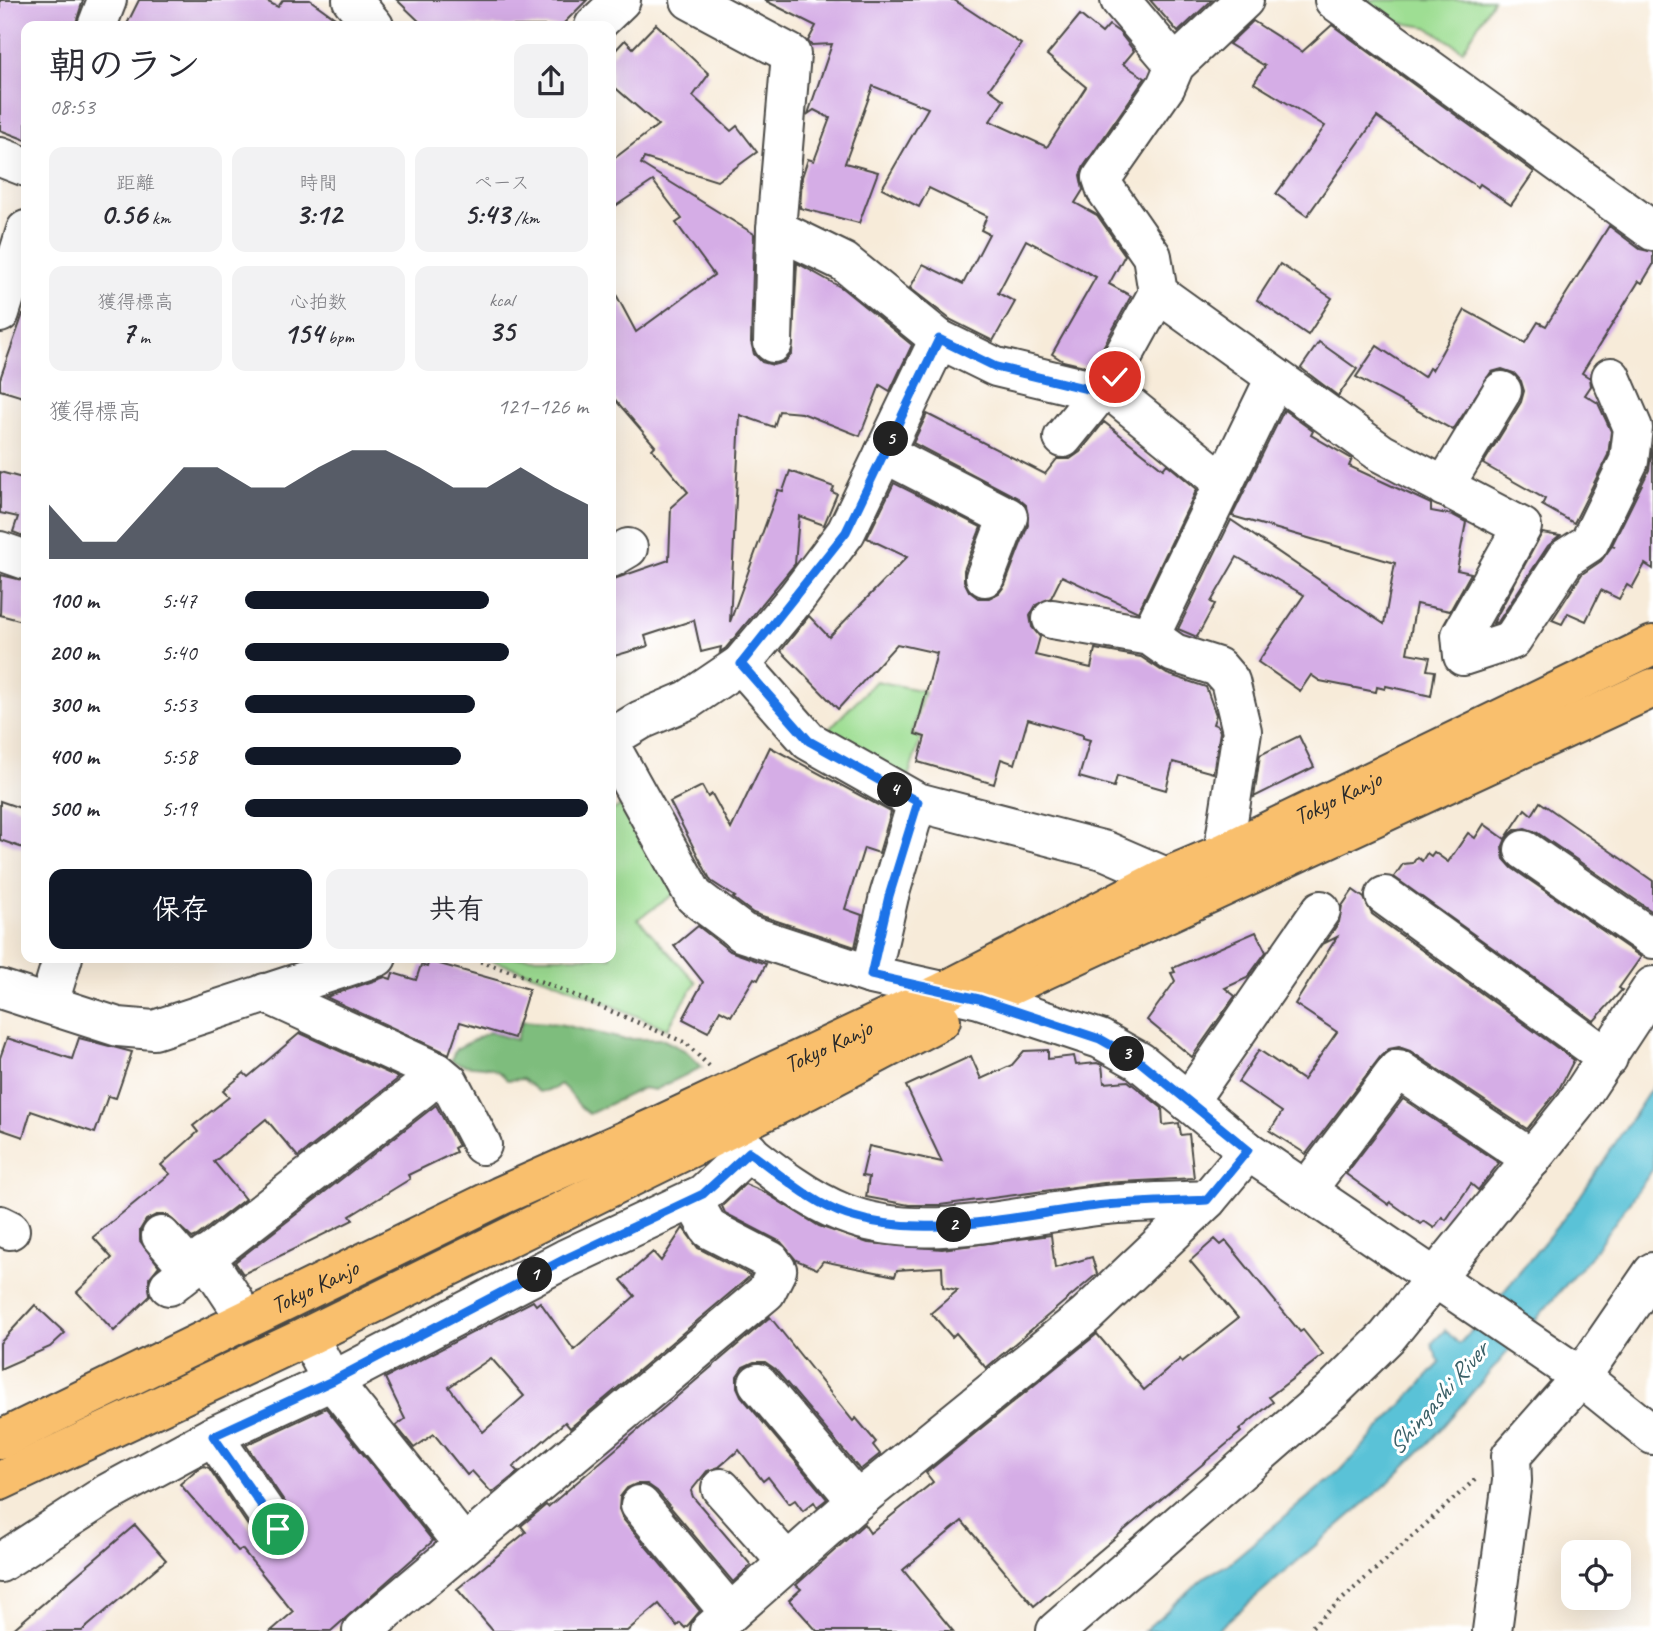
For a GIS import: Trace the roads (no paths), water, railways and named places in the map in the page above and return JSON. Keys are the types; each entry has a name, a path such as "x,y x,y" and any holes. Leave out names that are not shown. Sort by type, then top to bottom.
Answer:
{"highway":[{"name":"Tokyo Kanjo","path":"0,1440 500,1196 662,1124 943,992 1166,877 1223,853 1653,645"},
{"name":"Tokyo Kanjo","path":"0,1481 308,1336 735,1141 808,1090 979,999 1653,688"}],"street":[{"path":"99,21 107,0"},
{"path":"599,21 621,0"},
{"path":"690,0 792,54 776,229 773,343"},
{"path":"1120,0 1175,65"},
{"path":"1063,438 1108,389 1158,293 1152,256 1106,190 1102,178 1166,86 1175,65 1244,0"},
{"path":"1334,0 1653,231"},
{"path":"0,158 21,165"},
{"path":"776,229 844,262 939,339 996,367 1108,389 1222,481"},
{"path":"0,313 21,246"},
{"path":"1158,293 1212,329 1275,379 1381,453 1522,527 1461,635 1463,656 1512,640 1566,558 1589,543 1629,461 1633,428 1611,377"},
{"path":"616,735 641,720 688,700 741,664 846,532 939,339"},
{"path":"1150,636 1222,481 1275,379"},
{"path":"1444,487 1502,391"},
{"path":"884,453 1008,517 985,577"},
{"path":"0,551 21,558"},
{"path":"1052,619 1150,636 1174,653 1218,667 1230,681 1242,731 1223,853"},
{"path":"741,664 809,741 918,802 1107,851 1166,877"},
{"path":"616,756 694,896 743,933 871,975 979,999 1100,1039 1139,1061 1248,1150 1306,1191 1575,1373 1653,1435"},
{"path":"871,975 889,896 918,802"},
{"path":"1524,850 1653,939"},
{"path":"1385,896 1608,1058"},
{"path":"1188,1102 1321,910"},
{"path":"49,1003 61,963"},
{"path":"0,989 118,1027 154,1030 202,1017 358,963"},
{"path":"1055,1631 1332,1391 1387,1337 1437,1281 1532,1159 1608,1058 1653,986"},
{"path":"265,993 437,1072 449,1082 482,1145"},
{"path":"1306,1191 1398,1069 1532,1159"},
{"path":"188,1270 422,1088 437,1072"},
{"path":"0,1563 108,1493 213,1436 332,1381 565,1259 703,1194 735,1141 822,1204 846,1215 907,1226 946,1226 1106,1205 1207,1200"},
{"path":"640,1505 720,1622 857,1501 1086,1315 1207,1200 1248,1150"},
{"path":"362,1631 766,1292 775,1280 776,1270 771,1261 709,1229 692,1199"},
{"path":"161,1236 188,1270 234,1300"},
{"path":"1492,1631 1511,1481 1511,1457 1653,1272"},
{"path":"308,1336 332,1381 464,1545"},
{"path":"758,1383 857,1501"},
{"path":"213,1436 278,1529"},
{"path":"721,1488 788,1563"}],"water":[{"name":"Shingashi River","path":"1653,1086 1653,1169 1590,1257 1432,1439 1387,1484 1216,1631 1144,1631 1206,1576 1227,1565 1343,1468 1440,1363 1431,1344 1445,1330 1459,1344 1474,1328 1573,1207"}]}
